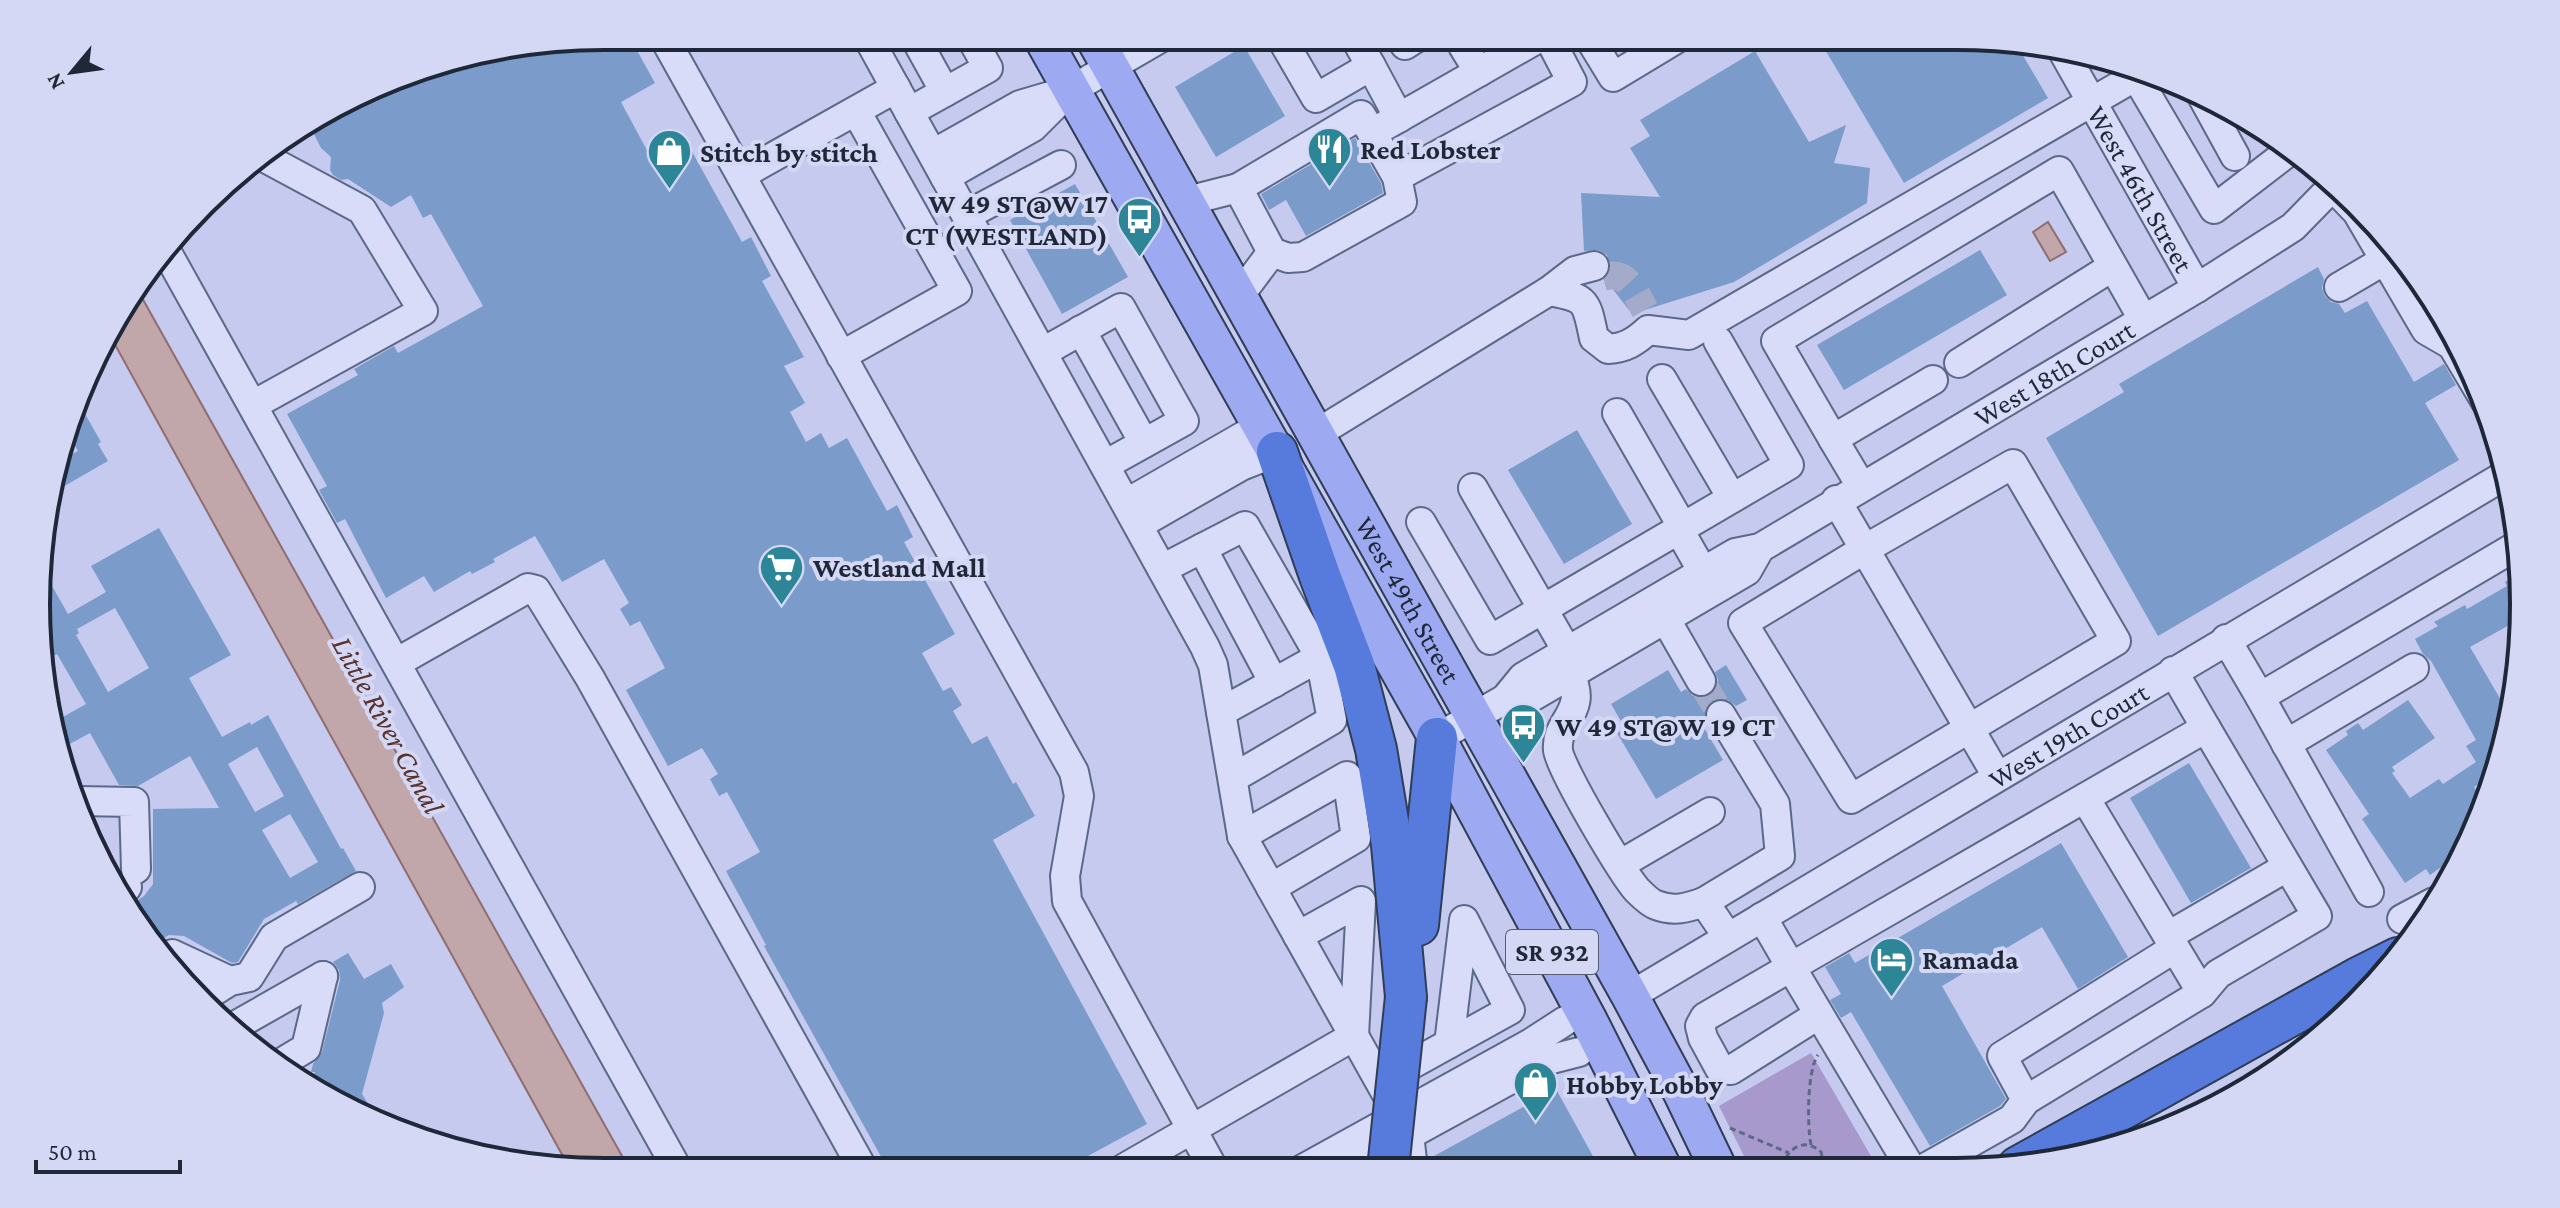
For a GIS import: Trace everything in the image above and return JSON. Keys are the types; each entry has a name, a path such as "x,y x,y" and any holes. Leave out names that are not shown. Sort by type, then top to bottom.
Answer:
{"highway":[{"path":"1269,439 1354,665 1376,749 1392,845 1406,997"},
{"path":"1389,1158 1437,738"},
{"path":"2049,1149 2370,972"}],"main road":[{"name":"West 49th Street","path":"1049,50 1437,738 1589,1021 1658,1158"},
{"name":"West 49th Street","path":"1102,51 1316,434 1490,708 1630,996 1713,1158"},
{"path":"1485,827 1497,873 1572,1036 1633,1158"}],"street":[{"path":"671,50 1074,772 1079,796 1065,876 1067,901 1207,1158"},
{"path":"875,50 1213,665 1242,836 1404,1125 1411,1158"},
{"path":"922,50 945,92"},
{"path":"741,175 856,111 945,92 988,68 978,50"},
{"path":"1288,50 1316,98 1371,66"},
{"path":"1362,50 1399,118"},
{"path":"1465,50 1479,72"},
{"path":"1372,133 1515,50"},
{"path":"1397,177 1572,82 1545,50"},
{"path":"1597,50 1613,77 1650,50"},
{"path":"939,166 1033,127 1071,90 1102,51"},
{"name":"West 46th Street","path":"2069,62 2197,288"},
{"path":"1549,291 1576,296 1587,307 1594,338 1608,349 1635,342 1646,320 1689,335 1982,151 2091,102 2128,77"},
{"path":"2143,83 2214,209 2282,156"},
{"path":"856,111 957,291"},
{"path":"2211,112 2235,156"},
{"path":"1187,201 1238,188 1361,115 1397,177 1402,202 1303,257 1288,258 1272,252 1238,188"},
{"path":"253,405 423,311 362,210 271,161"},
{"path":"967,215 1061,165"},
{"path":"1861,486 1776,341 2059,171 2143,319"},
{"name":"West 18th Court","path":"1660,610 1712,567 1735,553 1760,548 2197,288 2293,227 2327,192"},
{"path":"2372,238 2426,330 2443,340"},
{"path":"1239,296 1272,252"},
{"path":"171,259 671,1158"},
{"path":"2339,287 2385,260"},
{"path":"1959,363 2112,267"},
{"path":"841,356 996,269"},
{"path":"1316,434 1549,291 1575,271 1599,272 1590,316"},
{"path":"1043,352 1121,308 1184,421 1105,465"},
{"path":"1081,330 1144,443"},
{"path":"1421,522 1490,640 1789,465 1718,341"},
{"path":"1662,379 1732,498"},
{"path":"1833,439 1933,380"},
{"path":"1617,413 1712,567"},
{"path":"1132,514 1241,466 1269,439"},
{"path":"2013,464 2116,641 1851,799 1743,623 1865,549 2013,464"},
{"name":"West 19th Court","path":"1630,996 2496,481"},
{"path":"1473,488 1542,609 1568,663 1577,701 1558,748 1566,773 1636,889 1655,905 1680,910 1704,902 1780,856 1775,804 1721,715"},
{"path":"1836,500 1997,776"},
{"path":"1162,569 1245,526 1320,657 1332,720 1233,778"},
{"path":"1202,548 1274,683"},
{"name":"West 18th Court","path":"1437,738 1490,708 1532,697 1568,663 1660,610 1747,571 1760,548"},
{"path":"2260,697 2507,551"},
{"path":"396,663 528,588 536,590 590,678 857,1158"},
{"path":"1660,610 1701,681"},
{"path":"2226,639 2369,892"},
{"path":"1221,712 1320,657"},
{"path":"2286,744 2414,668"},
{"path":"1943,1158 2012,1119 2026,1100 2202,993 2218,974 2317,916 2173,671"},
{"path":"1818,1015 1731,1070 1720,1069 1700,1026 1705,1017 2206,728"},
{"path":"1242,836 1347,776 1356,838 1271,888"},
{"path":"2085,798 2202,993"},
{"path":"86,801 134,802 127,883"},
{"path":"1621,864 1710,812"},
{"path":"2026,1100 2002,1056 2287,867"},
{"path":"210,994 230,981 249,977 274,937 360,887"},
{"path":"1298,936 1361,901 1354,1036"},
{"path":"1704,902 1728,937"},
{"path":"2402,919 2418,911"},
{"path":"1762,917 1905,1158"},
{"path":"176,956 230,981"},
{"path":"241,1023 323,976 306,1048 288,1059"},
{"path":"1142,1158 1354,1036"},
{"path":"1361,1158 1404,1125 1531,1043 1572,1036"},
{"path":"1380,1082 1449,1044"},
{"path":"1328,1158 1404,1125"}],"path":[{"path":"1811,1145 1808,1130 1814,1058"},
{"path":"1725,1126 1789,1153"},
{"path":"1788,1158 1797,1146 1811,1145 1821,1152 1822,1158"}],"shaded area":[{"path":"2048,222 2066,252 2050,261 2033,232"},
{"path":"142,298 623,1158 563,1156 115,344"},
{"path":"1811,1053 1872,1158 1745,1158 1719,1106"}],"building":[{"name":"Westland Mall","path":"637,50 655,83 621,102 656,167 690,148 742,242 751,237 771,276 762,281 804,357 784,366 805,403 790,412 806,442 821,433 829,448 847,438 887,511 897,505 913,537 904,542 955,634 922,653 943,691 951,687 962,705 953,711 972,744 987,736 1013,784 1016,782 1035,816 993,840 1147,1124 1084,1158 882,1158 726,871 760,852 727,792 719,796 710,779 718,774 702,748 668,766 626,690 665,668 640,621 630,626 620,609 629,603 604,559 562,582 535,536 493,559 495,562 472,574 470,571 434,592 424,576 386,598 345,519 337,523 319,490 327,486 287,414 358,375 354,369 394,346 398,353 483,306 431,214 423,218 411,195 391,207 348,179 341,180 333,175 330,170 331,157 321,148 313,132 392,92 461,69 568,51"},
{"path":"1237,50 1246,50 1285,116 1216,157 1175,87"},
{"path":"1825,50 1956,50 2022,54 2048,98 1904,183"},
{"path":"1755,51 1809,142 1846,125 1834,163 1870,168 1867,203 1734,282 1632,314 1605,279 1610,270 1607,255 1598,250 1584,251 1581,193 1660,197 1630,148 1650,136 1640,120"},
{"name":"Red Lobster","path":"1355,138 1381,183 1383,193 1306,236 1286,200 1269,210 1261,194"},
{"path":"1075,184 1128,277 1062,314 1010,220"},
{"path":"1980,250 2007,295 1844,390 1817,345"},
{"path":"2318,267 2324,279 2322,288 2325,296 2339,304 2345,313 2367,301 2414,382 2444,364 2456,385 2425,403 2459,460 2158,636 2046,438 2124,392 2119,384"},
{"path":"84,412 108,461 63,487 71,455 78,451 74,444"},
{"path":"1577,430 1632,524 1564,564 1508,470"},
{"path":"159,528 231,655 189,678 222,737 268,715 356,871 298,904 296,901 264,919 238,962 232,963 184,936 169,935 163,939 136,901 153,884 153,809 219,808 190,756 138,786 119,785 90,733 68,745 62,717 86,704 57,654 53,656 51,583 68,614 106,592 91,566","holes":["115,608 149,668 108,692 76,635 79,633 77,629","257,747 284,796 255,812 228,764","290,814 318,862 290,878 262,830"]},
{"path":"2509,579 2509,625 2470,647 2501,700 2481,782 2474,787 2477,792 2445,865 2430,875 2426,869 2405,883 2362,819 2369,814 2326,750 2348,735 2346,731 2358,723 2363,730 2408,700 2435,738 2392,767 2395,771 2392,773 2410,798 2439,779 2443,784 2476,762 2466,746 2476,740 2415,639 2438,626 2434,622 2465,605 2467,609 2507,586 2505,582"},
{"path":"1726,665 1747,700 1736,706 1728,700 1713,700 1706,708 1706,723 1703,726 1723,760 1656,799 1617,733 1625,728 1611,704 1668,670 1681,692 1686,689 1693,696 1709,696 1716,689 1718,680 1715,672"},
{"path":"2189,763 2251,868 2191,903 2130,798"},
{"name":"Ramada","path":"2061,843 2128,957 2078,989 2042,927 1942,986 2006,1099 2000,1106 1930,1146 1851,1012 1841,1018 1830,1000 1841,994 1825,967 1849,953 1855,963"},
{"path":"348,953 364,979 391,964 404,987 382,1003 384,1013 362,1094 369,1106 311,1072 322,1052 340,980 339,970 333,962"},
{"name":"Hobby Lobby","path":"1556,1089 1594,1158 1435,1158"}],"tunnel":[{"path":"1603,277 1624,279 1645,310"},
{"path":"1701,681 1721,715"}],"place":[{"name":"Red Lobster","path":"1329,188"},
{"name":"Stitch by stitch","path":"669,191"},
{"name":"W 49 ST@W 17 CT (WESTLAND)","path":"1139,258"},
{"name":"Westland Mall","path":"782,606"},
{"name":"W 49 ST@W 19 CT","path":"1524,765"},
{"name":"Ramada","path":"1891,998"},
{"name":"Hobby Lobby","path":"1535,1123"}],"water label":[{"name":"Little River Canal","path":"388,725"}]}
